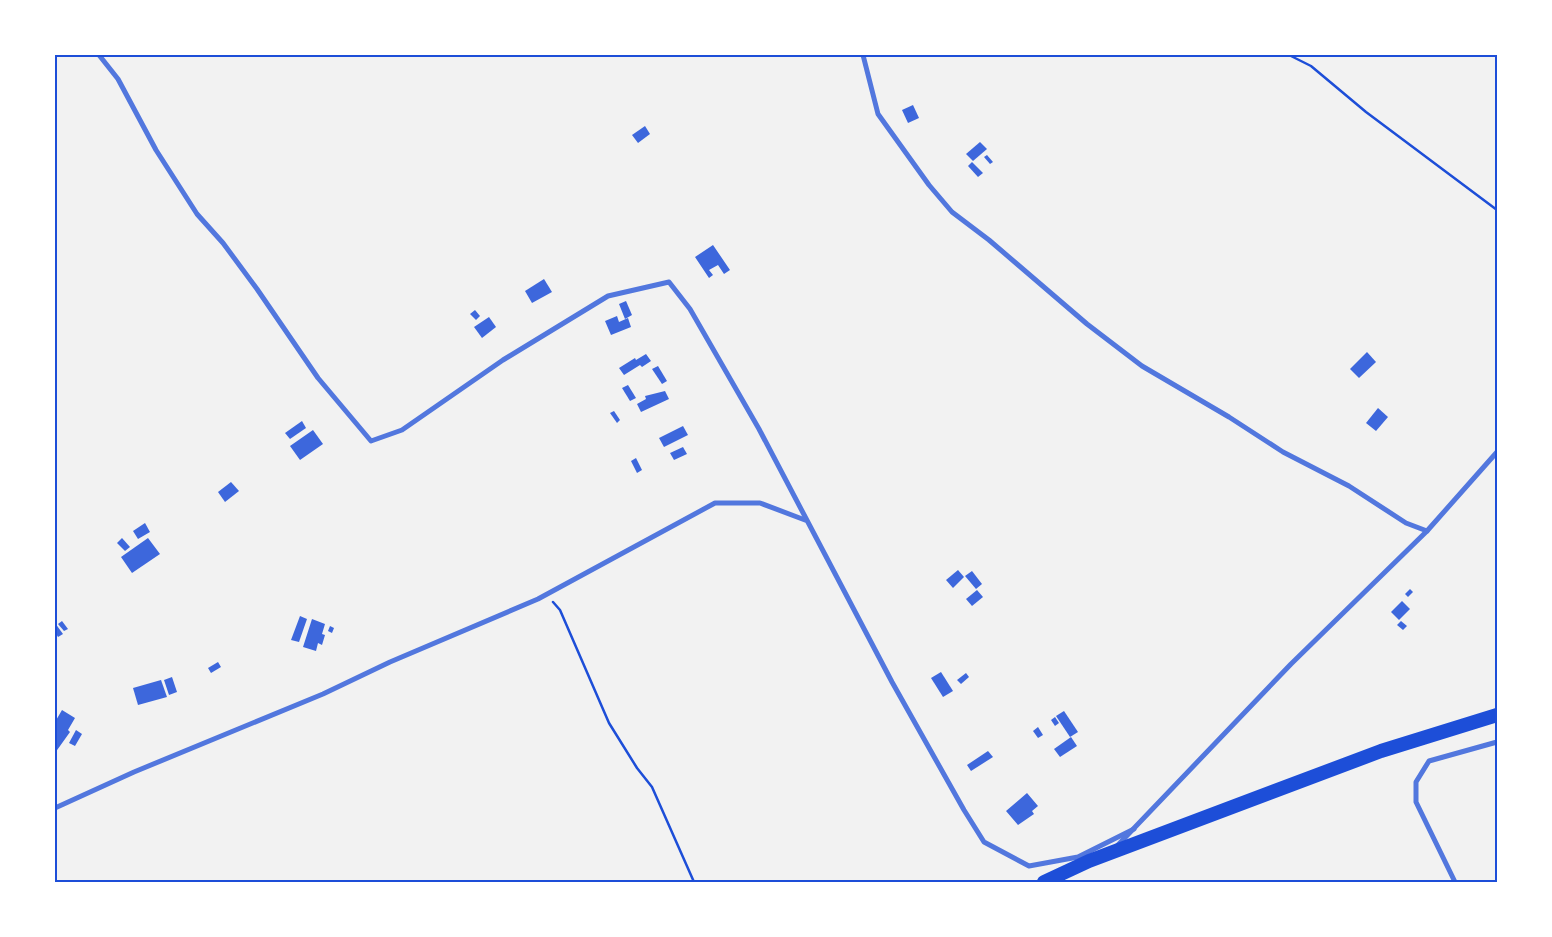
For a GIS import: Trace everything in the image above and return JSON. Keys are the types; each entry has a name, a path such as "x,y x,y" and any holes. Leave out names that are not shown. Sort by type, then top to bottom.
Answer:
{"highway":[{"path":"1044,882 1110,853 1380,751 1497,715"}],"street":[{"path":"99,55 118,79 156,150 197,214 223,243 257,289 318,378 372,441 402,430 504,360 608,296 669,282 690,309 778,464 805,520 842,582 888,674 984,842 1029,866 1078,856 1134,829"},
{"path":"863,55 878,114 929,185 952,212 1142,366 1229,417 1282,452 1349,486 1406,522 1427,531"},
{"path":"1110,853 1290,664 1427,531 1497,452"},
{"path":"55,808 134,772 323,694 544,595 715,502 760,503 805,520"},
{"path":"1456,882 1416,802 1416,782 1429,761 1497,742"}],"path":[{"path":"1289,55 1311,66 1366,112 1497,210"},
{"path":"544,595 560,610 609,723 637,768 652,787 694,882"}],"building":[{"path":"913,105 919,118 908,123 902,110"},
{"path":"645,126 650,134 638,143 632,135"},
{"path":"980,142 987,149 973,161 966,154"},
{"path":"987,155 993,162 990,164 984,157"},
{"path":"972,162 983,173 978,177 968,166"},
{"path":"713,245 730,270 724,274 718,265 709,270 713,275 709,278 695,257"},
{"path":"544,279 552,292 532,303 525,291"},
{"path":"626,301 632,315 625,319 619,304"},
{"path":"475,310 480,316 476,320 470,314"},
{"path":"617,316 619,322 628,318 631,327 611,335 605,321"},
{"path":"489,317 496,327 482,338 474,327"},
{"path":"1367,352 1376,362 1359,378 1350,369"},
{"path":"646,354 651,361 642,367 640,365 624,375 619,368 635,358 636,360"},
{"path":"658,366 667,381 662,384 652,369"},
{"path":"628,385 636,398 630,401 622,388"},
{"path":"665,391 669,399 641,412 637,404 646,399 645,396"},
{"path":"1378,408 1388,417 1376,431 1366,423"},
{"path":"614,411 620,420 617,423 610,413"},
{"path":"302,421 306,428 290,439 285,433"},
{"path":"683,426 688,435 664,447 659,438"},
{"path":"313,430 323,444 300,460 290,446"},
{"path":"683,447 687,454 674,460 670,453"},
{"path":"636,458 642,470 637,473 631,461"},
{"path":"231,482 239,491 225,502 218,492"},
{"path":"145,523 150,532 138,539 133,531"},
{"path":"122,538 130,547 125,551 117,543"},
{"path":"148,538 160,554 132,573 121,557"},
{"path":"958,570 964,577 953,588 946,580"},
{"path":"972,571 982,584 976,589 965,576"},
{"path":"1410,589 1413,592 1408,597 1405,594"},
{"path":"977,590 983,597 972,606 966,599"},
{"path":"1402,601 1410,609 1399,620 1391,612"},
{"path":"300,616 307,619 299,642 291,640"},
{"path":"312,619 325,624 322,634 325,635 322,645 318,643 316,651 303,647"},
{"path":"62,621 68,629 64,631 58,624"},
{"path":"1401,621 1407,626 1403,630 1397,625"},
{"path":"55,623 63,634 58,637 55,632"},
{"path":"330,626 334,628 332,633 328,631"},
{"path":"218,662 221,667 211,673 208,668"},
{"path":"941,672 953,691 943,697 931,678"},
{"path":"966,673 969,677 961,684 957,680"},
{"path":"172,677 177,692 169,695 164,680"},
{"path":"161,680 167,697 138,705 133,688"},
{"path":"62,710 75,718 68,730 70,732 55,753 55,722"},
{"path":"1064,711 1078,732 1070,737 1056,716"},
{"path":"1055,717 1059,723 1055,726 1051,720"},
{"path":"1038,727 1043,735 1038,738 1033,731"},
{"path":"76,730 82,734 75,746 69,743"},
{"path":"1071,737 1077,746 1060,757 1054,749"},
{"path":"988,751 993,757 971,771 967,765"},
{"path":"1027,793 1038,806 1032,811 1034,814 1018,825 1006,811"}]}
